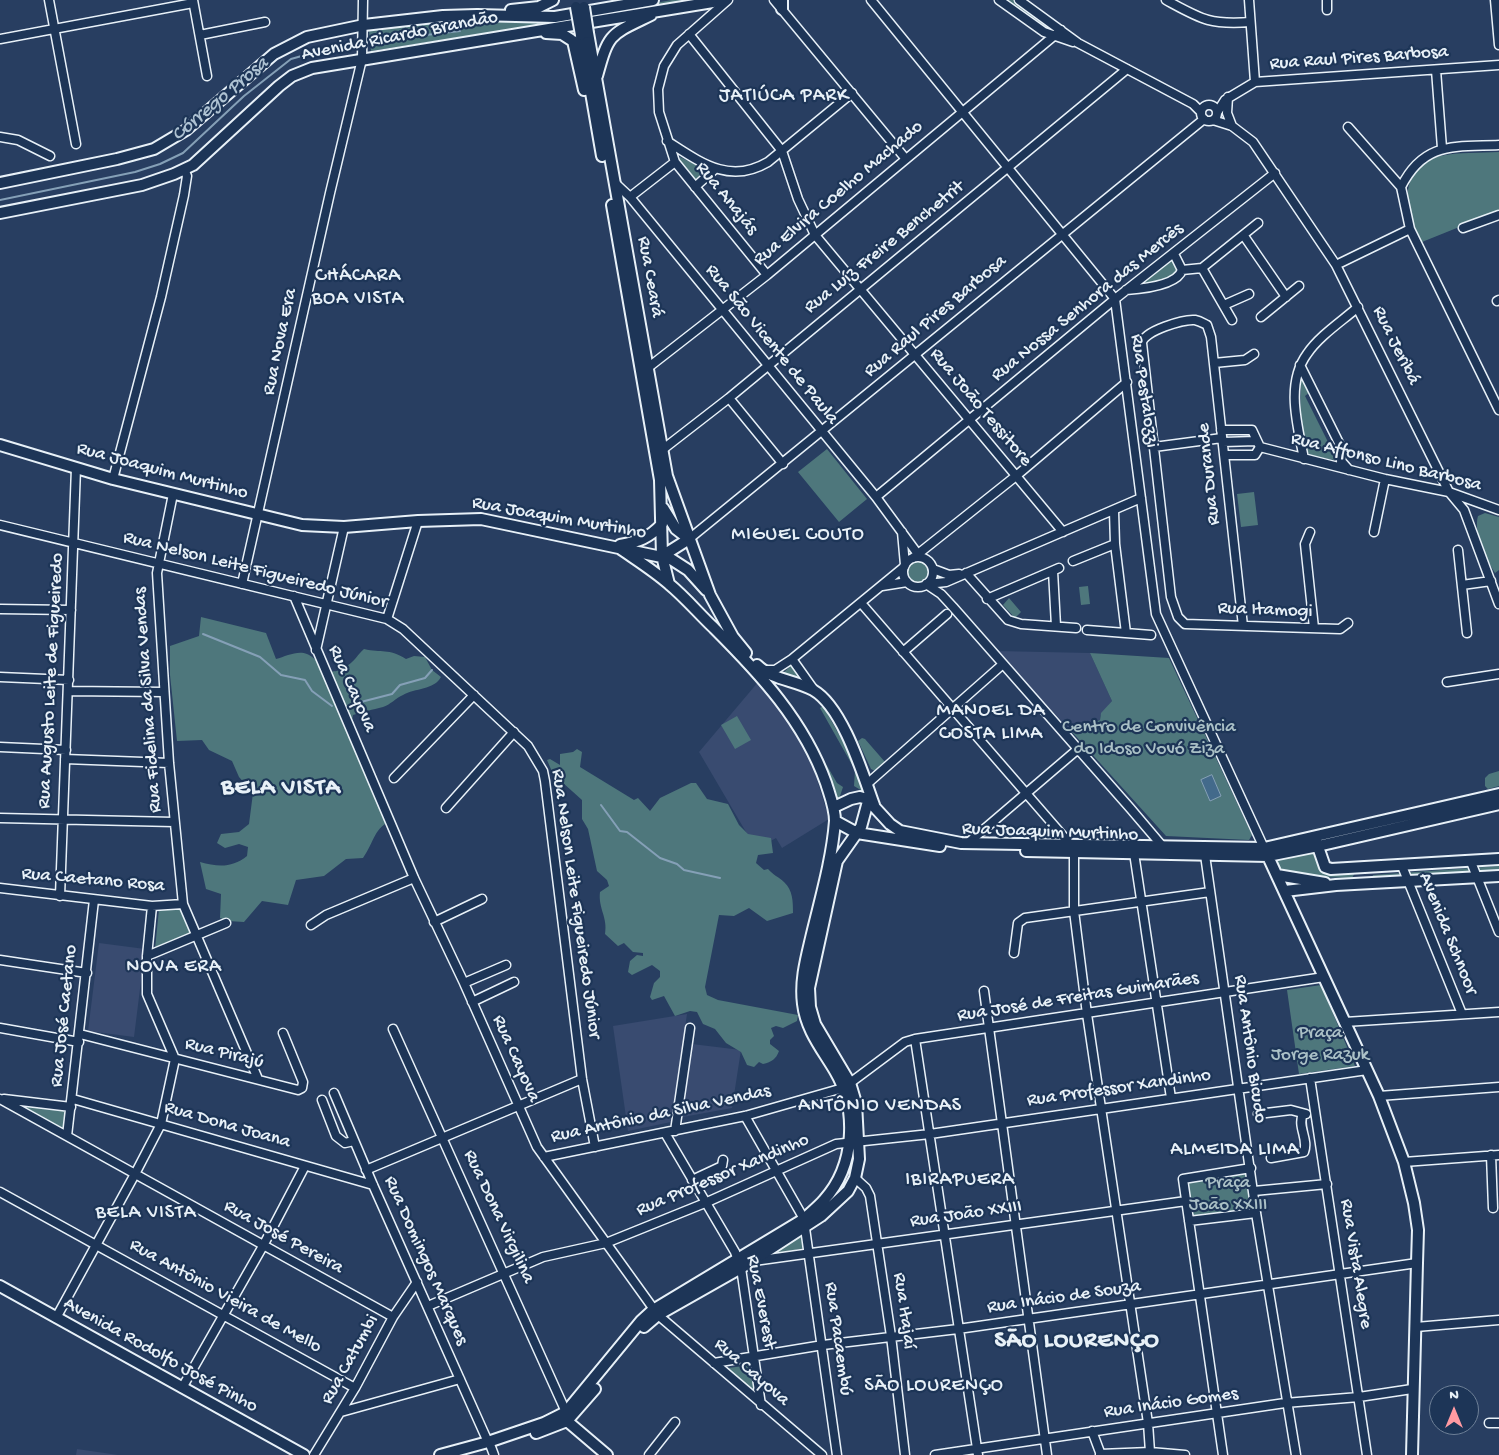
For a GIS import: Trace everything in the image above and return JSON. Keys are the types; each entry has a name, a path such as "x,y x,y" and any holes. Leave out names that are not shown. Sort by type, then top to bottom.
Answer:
{"main road":[{"path":"477,14 539,8 553,0"},
{"path":"619,0 640,2"},
{"name":"Avenida Ricardo Brandão","path":"0,183 117,159 154,149 186,130 274,54 307,36 477,14 555,17 653,0"},
{"name":"Avenida Ricardo Brandão","path":"0,214 142,185 184,169 193,164 292,76 312,68 363,55 507,35 727,0"},
{"name":"Rua Ceará","path":"580,4 595,119 644,370 667,476 696,556"},
{"path":"596,80 608,39 616,32 661,10"},
{"path":"507,35 551,32 568,36 573,41 577,52 580,75 595,119"},
{"name":"Rua Ceará","path":"584,34 596,80 644,370 660,480 662,556"},
{"name":"Rua Joaquim Murtinho","path":"0,445 113,479 302,525 344,527 418,520 481,519 616,546 662,556 669,584"},
{"path":"662,507 676,529 689,539 662,556 688,570 710,595"},
{"path":"616,546 642,540 650,536 662,524"},
{"path":"616,546 669,584 780,698 794,719 821,770 834,807 835,821 827,869 805,962 802,991 808,1023 816,1044 847,1086"},
{"name":"Rua Joaquim Murtinho","path":"696,556 710,595 734,637 761,669 815,691 824,699 857,755 870,796 890,824 900,831 968,843 1134,853 1204,855 1266,852"},
{"path":"1316,842 1499,794"},
{"path":"463,1455 491,1448 566,1417 583,1404 656,1312 834,1205 848,1191 855,1178 859,1159 851,1127 847,1086 815,1024 810,1007 809,988 837,861 843,849 857,833 865,817 870,796 851,799 834,807"},
{"path":"1412,1455 1412,1389 1418,1263 1418,1230 1414,1203 1404,1162 1379,1096 1266,852 1499,804"},
{"name":"Rua Joaquim Murtinho","path":"835,821 857,833 960,849 1072,849 1162,846 1266,852"},
{"path":"1316,842 1323,862 1328,868 1365,868 1499,859"},
{"path":"1352,884 1356,875 1365,868"},
{"path":"1277,875 1336,885"},
{"path":"1285,891 1336,885 1499,876"},
{"path":"739,1263 750,1261 804,1223 835,1186 854,1141"},
{"path":"848,1154 848,1168 855,1178"},
{"name":"Avenida Rodolfo José Pinho","path":"0,1286 304,1455"},
{"path":"566,1417 607,1455"},
{"path":"440,1455 491,1448"}],"street":[{"path":"49,0 76,144"},
{"name":"Rua Nova Era","path":"242,584 363,55 363,0"},
{"name":"Rua Anajás","path":"727,0 677,45 659,77 659,112 675,162 767,275"},
{"path":"774,0 782,4 905,158"},
{"path":"871,0 1115,299"},
{"path":"999,0 1024,20 1054,37 1078,43"},
{"path":"1019,0 1078,43 1216,115"},
{"path":"1166,0 1195,16 1216,24 1250,22"},
{"path":"1249,0 1255,82"},
{"path":"1327,0 1327,10"},
{"path":"1495,0 1499,45"},
{"path":"0,39 193,2 207,76"},
{"path":"200,35 265,22"},
{"name":"Rua Elvira Coelho Machado","path":"644,370 767,275 905,158 1061,30"},
{"name":"Rua João Tessitore","path":"689,34 782,151 798,199 815,235 1063,532"},
{"name":"Rua Raul Pires Barbosa","path":"689,539 916,355 1205,110 1255,82 1499,65"},
{"name":"Rua Luíz Freire Benchetrit","path":"662,450 729,398 1127,69"},
{"path":"1436,70 1442,148"},
{"path":"667,141 695,160 715,169 734,172 757,168 782,151 852,93"},
{"path":"1227,99 1226,113 1230,125"},
{"name":"Rua Raul Pires Barbosa","path":"1216,115 1227,99"},
{"name":"Rua Jeribá","path":"1205,110 1216,115 1253,142 1336,265 1449,492 1464,510 1499,604"},
{"path":"1348,127 1401,187 1410,230 1499,410"},
{"path":"0,137 18,140 50,156"},
{"path":"1401,187 1407,175 1422,158 1442,148 1499,145"},
{"path":"630,197 675,162"},
{"path":"113,479 165,278 184,195 187,176 184,169"},
{"path":"695,187 715,169"},
{"name":"Rua Nossa Senhora das Mercês","path":"876,497 1126,290 1174,254 1274,173"},
{"name":"Rua São Vicente de Paula","path":"614,182 630,197 876,497 902,530 919,556"},
{"path":"1463,228 1499,215"},
{"path":"1126,290 1159,285 1177,277 1182,270 1202,268 1258,223"},
{"path":"1336,265 1410,230"},
{"path":"1244,236 1286,297"},
{"path":"1174,254 1182,270"},
{"path":"1202,268 1232,320"},
{"path":"1261,317 1299,286"},
{"path":"1224,305 1249,294"},
{"name":"Rua Pestalozzi","path":"1115,299 1156,614 1266,852"},
{"path":"1304,459 1295,407 1300,365 1314,346 1358,307"},
{"name":"Rua Durande","path":"1154,446 1142,343 1145,335 1192,320 1202,322 1210,331 1244,626"},
{"path":"1214,363 1245,360 1254,354"},
{"path":"1300,365 1342,449 1341,461 1349,470"},
{"path":"761,669 775,670 861,604 904,566 919,556 932,543 1016,476 1126,382"},
{"path":"729,398 783,464"},
{"path":"1221,430 1252,430 1260,446"},
{"path":"1154,446 1222,440 1260,446"},
{"name":"Rua Itamogi","path":"1154,446 1171,597 1180,621 1185,624 1340,629 1348,623"},
{"path":"1224,455 1255,455 1260,446"},
{"name":"Rua Affonso Lino Barbosa","path":"1260,446 1385,479 1449,492 1499,510"},
{"name":"Rua Augusto Leite de Figueiredo","path":"60,896 76,468"},
{"path":"1374,532 1385,479"},
{"name":"Rua Fidelina da Silva Vendas","path":"173,494 157,563 169,764 184,904 258,1079"},
{"path":"902,530 903,575 907,582 914,586 946,582 1141,498"},
{"path":"1114,510 1115,544 1126,633"},
{"path":"387,620 418,520"},
{"name":"Rua Nelson Leite Figueiredo Júnior","path":"0,525 387,620 403,629 514,732 535,754 544,776 582,1079 595,1148"},
{"path":"316,650 344,527"},
{"path":"1310,532 1305,544 1314,628"},
{"path":"1073,561 1115,544"},
{"path":"1458,550 1467,633"},
{"path":"919,556 933,569 949,575 966,573"},
{"path":"927,584 931,580 933,569"},
{"path":"988,599 1056,570 1056,626"},
{"path":"966,573 1008,620 1014,623 1076,628"},
{"path":"1462,585 1491,583 1499,578"},
{"path":"882,586 907,582"},
{"path":"927,584 941,594 953,607 1169,855"},
{"name":"Rua Cayova","path":"294,596 414,878 464,984 518,1106 544,1158 656,1312 822,1455"},
{"path":"861,604 952,707 1072,849 1074,911 1087,1014 1115,1210 1131,1304 1148,1423 1150,1452"},
{"path":"0,608 71,610"},
{"path":"904,652 947,614"},
{"path":"1088,630 1151,635"},
{"path":"792,658 815,691"},
{"path":"870,796 952,707 958,705 1003,664"},
{"path":"1447,682 1499,674"},
{"path":"0,677 69,680"},
{"path":"68,691 164,692"},
{"path":"394,778 474,695"},
{"path":"446,808 514,732"},
{"path":"0,747 169,764"},
{"path":"968,843 1078,749"},
{"path":"0,818 174,822"},
{"path":"1134,853 1171,1098"},
{"name":"Rua Antônio Bicudo","path":"1204,855 1285,1404 1296,1455"},
{"path":"1471,862 1495,910 1499,932"},
{"name":"Avenida Schnoor","path":"1402,866 1462,1014"},
{"path":"311,925 326,915 414,878"},
{"name":"Rua Caetano Rosa","path":"0,888 152,906 184,904"},
{"path":"1014,953 1020,920 1210,892"},
{"path":"434,922 482,899"},
{"name":"Rua José Caetano","path":"67,1136 80,1038 94,900"},
{"path":"56,1318 135,1174 160,1124 175,1059 147,994 147,956 152,906"},
{"path":"147,956 226,923"},
{"path":"0,960 87,972"},
{"path":"464,984 506,966"},
{"name":"Rua José de Freitas Guimarães","path":"847,1086 905,1042 915,1039 1324,977"},
{"path":"472,1002 514,982"},
{"path":"984,991 1014,1224 1030,1319 1046,1455"},
{"path":"1345,1022 1499,1012"},
{"name":"Rua Pirajú","path":"0,1028 80,1038 175,1059 298,1090 303,1086 283,1033"},
{"path":"675,1131 690,1028"},
{"name":"Rua Dona Virgilina","path":"393,1029 441,1138 505,1274 566,1417"},
{"path":"915,1039 946,1234 977,1452"},
{"name":"Rua Professor Xandinho","path":"428,1306 544,1257 606,1243 705,1203 836,1144 930,1134 1001,1122 1367,1070"},
{"name":"Rua Vista Alegre","path":"1310,1078 1367,1455"},
{"path":"366,1170 582,1079"},
{"name":"Rua Antônio da Silva Vendas","path":"544,1158 745,1116 847,1086"},
{"path":"1379,1096 1499,1087"},
{"name":"Rua Domingos Marques","path":"334,1093 366,1170 491,1448"},
{"name":"Rua Dona Joana","path":"0,1099 72,1103 160,1124 373,1185"},
{"name":"Rua José Pereira","path":"0,1099 393,1318"},
{"path":"322,1100 336,1136 345,1143 354,1140"},
{"path":"1258,1114 1291,1110 1303,1114 1315,1113"},
{"path":"1271,1158 1304,1152 1305,1145 1300,1123 1303,1114"},
{"name":"Rua Pacaembú","path":"745,1116 804,1223 838,1455"},
{"name":"Rua Everest","path":"665,1133 735,1252 739,1263 762,1405"},
{"path":"1404,1162 1495,1155 1493,1208"},
{"path":"692,1180 722,1166 723,1160"},
{"path":"182,1388 225,1315 305,1166"},
{"path":"1223,1455 1183,1179 1251,1168"},
{"name":"Rua Itajaí","path":"855,1178 866,1188 870,1196 891,1336 905,1455"},
{"path":"1254,1191 1326,1184"},
{"name":"Rua Antônio Vieira de Mello","path":"0,1192 355,1388"},
{"name":"Rua João XXIII","path":"750,1261 1186,1201"},
{"path":"1189,1221 1256,1213"},
{"name":"Rua Inácio de Souza","path":"714,1363 822,1345 958,1329 1418,1263"},
{"name":"Rua Catumbi","path":"314,1455 355,1388 393,1318 417,1282"},
{"path":"1416,1327 1499,1320"},
{"path":"341,1412 460,1379"},
{"name":"Rua Inácio Gomes","path":"935,1455 977,1452 1044,1438 1092,1431 1285,1404 1358,1397 1412,1389"},
{"path":"649,1455 675,1422"},
{"path":"1489,1423 1499,1423"},
{"path":"1092,1431 1101,1454 1150,1452 1185,1455"}],"shaded area":[{"path":"996,651 1090,653 1112,701 1100,716 1100,720 1072,732"},
{"path":"759,681 775,701 798,739 815,773 829,819 782,848 776,838 756,849 699,752"},
{"path":"1212,775 1221,796 1210,801 1201,780"},
{"path":"99,943 145,949 134,1037 88,1031"},
{"path":"687,1014 671,1122 628,1131 613,1026"},
{"path":"692,1044 741,1050 732,1108 683,1117"},
{"path":"77,1449 118,1455 76,1455"}],"green space":[{"path":"672,0 698,0 371,51 369,31 418,22 469,18 574,17"},
{"path":"1006,0 1015,0 1053,30 1043,27"},
{"path":"1499,152 1499,211 1422,242 1410,218 1408,205 1408,192 1411,180 1417,170 1427,162 1440,156 1462,153"},
{"path":"680,157 708,171 696,181 678,162"},
{"path":"1170,261 1174,261 1178,268 1172,277 1161,282 1137,284"},
{"path":"1301,376 1310,392 1305,396 1331,448 1335,446 1339,453 1335,460 1309,456 1300,420"},
{"path":"827,449 867,499 839,522 798,472"},
{"path":"1254,492 1258,525 1241,527 1237,494"},
{"path":"1485,513 1499,517 1499,570 1495,573 1484,553 1477,530 1478,516"},
{"path":"904,535 917,556 928,548 922,561 929,570 952,578 920,583 908,580 886,583 907,569"},
{"path":"1088,586 1090,604 1081,605 1079,587"},
{"path":"1009,598 1021,612 1015,618 1003,605"},
{"path":"201,617 266,633 276,659 303,653 312,657 328,671 333,671 349,664 364,649 390,652 406,659 414,656 425,657 432,670 441,677 434,684 400,696 386,706 353,715 352,720 394,819 382,826 378,831 363,858 346,859 324,876 296,880 288,905 262,901 244,922 228,921 220,918 221,894 206,889 200,862 225,865 236,863 247,856 248,847 239,844 225,848 217,843 221,834 239,832 249,824 253,793 239,777 232,761 209,750 202,740 177,741 170,675 170,646 199,636"},
{"name":"Centro de Convivência do Idoso Vovó Ziza","path":"1090,653 1169,658 1252,835 1249,840 1166,836 1072,732 1100,720 1101,713 1112,701"},
{"path":"793,664 804,680 783,673"},
{"path":"823,706 850,754 864,792 854,786 855,770 820,708"},
{"path":"737,716 751,740 735,749 721,725"},
{"path":"801,721 837,783 843,787 839,799 836,800 836,794"},
{"path":"862,738 885,762 875,771 871,769 858,741"},
{"path":"577,749 582,752 580,767 634,800 638,798 650,811 660,798 691,783 696,783 707,799 728,804 739,825 748,834 771,838 773,853 758,855 756,863 764,870 768,869 787,885 792,896 793,913 767,921 749,908 734,916 719,915 705,987 707,995 718,1000 798,1015 797,1021 783,1028 776,1026 771,1028 774,1036 770,1040 770,1044 779,1051 771,1061 763,1064 759,1062 754,1067 747,1065 741,1052 726,1043 715,1029 703,1024 697,1012 690,1011 675,1016 664,996 652,1000 650,997 654,983 660,977 660,971 652,965 632,975 628,972 630,961 637,955 643,956 643,953 633,952 624,943 618,946 605,934 606,928 600,903 600,892 609,886 607,880 597,871 588,829 582,819 582,800 553,774 547,760 550,759 560,765 560,754 573,752"},
{"path":"1499,771 1499,786 1488,789 1485,786 1485,778 1489,774"},
{"path":"1315,851 1321,870 1325,873 1356,871 1352,878 1318,877 1280,870 1276,860"},
{"path":"1499,866 1499,874 1372,878 1373,875"},
{"path":"181,908 193,933 155,949 159,909"},
{"name":"Praça Jorge Razuk","path":"1321,985 1355,1066 1299,1074 1287,990"},
{"path":"8,1101 70,1109 66,1131"},
{"name":"Praça João XXIII","path":"1247,1173 1251,1212 1194,1219 1187,1181"},
{"path":"803,1234 805,1248 765,1256"},
{"path":"752,1365 756,1391 753,1392 726,1370 728,1368"}],"waterway":[{"name":"Córrego Prosa","path":"366,42 460,31"},
{"name":"Córrego Prosa","path":"0,200 135,172 160,164 183,153 244,96 291,59 337,46 361,43"},
{"path":"203,634 260,657 281,675 305,680 312,691 332,706"},
{"path":"353,704 392,694 400,685 425,678 432,670"},
{"path":"601,805 620,831 627,832 660,858 677,864 684,870 720,878"}],"district":[{"name":"JATIÚCA PARK","path":"784,97"},
{"name":"CHÁCARA BOA VISTA","path":"358,288"},
{"name":"MIGUEL COUTO","path":"798,536"},
{"name":"MANOEL DA COSTA LIMA","path":"991,724"},
{"name":"BELA VISTA","path":"281,789"},
{"name":"NOVA ERA","path":"174,968"},
{"name":"ANTÔNIO VENDAS","path":"880,1107"},
{"name":"ALMEIDA LIMA","path":"1235,1151"},
{"name":"IBIRAPUERA","path":"960,1181"},
{"name":"BELA VISTA","path":"146,1214"},
{"name":"SÃO LOURENÇO","path":"1077,1342"},
{"name":"SÃO LOURENÇO","path":"934,1387"}]}
